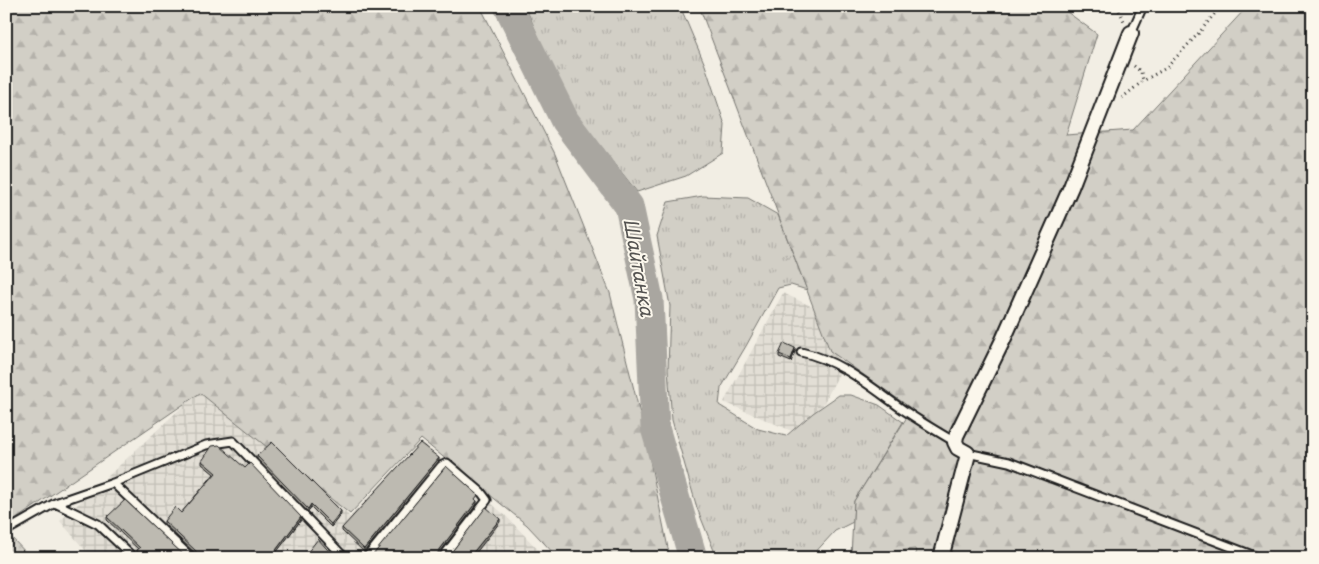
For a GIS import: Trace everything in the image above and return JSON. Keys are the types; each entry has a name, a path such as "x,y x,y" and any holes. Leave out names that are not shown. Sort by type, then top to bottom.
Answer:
{"street":[{"path":"940,558 967,458 967,453 958,448 955,442 1059,213 1102,110 1131,33"}],"lane":[{"path":"1131,33 1142,6"},
{"path":"802,352 828,360 851,372 907,412 955,442"},
{"path":"6,531 55,503 112,483 206,445 233,441 345,558"},
{"path":"967,453 1010,462 1260,558"},
{"path":"366,558 441,466 447,463 482,492 487,500 442,558"},
{"path":"112,483 192,558"},
{"path":"55,503 98,524 134,558"}],"path":[{"path":"1102,110 1119,101 1143,81 1166,68 1222,6"}],"shaded area":[{"path":"783,293 862,330 806,437 724,402"},
{"path":"213,378 350,517 421,442 507,517 546,558 92,558 60,521"}],"green space":[{"path":"6,6 480,6 555,154 610,293 643,426 670,558 558,558 527,525 421,439 350,514 200,393 6,526"},
{"path":"525,6 680,6 705,65 725,125 723,153 686,176 637,192 568,104"},
{"path":"699,6 1059,6 1097,34 1066,135 1133,130 1246,8 1313,6 1313,558 917,558 915,549 851,556 854,501 912,409 830,351"},
{"path":"703,196 748,198 778,215 807,290 791,285 778,288 721,388 719,405 758,429 786,436 813,413 839,395 851,395 879,405 903,422 854,501 853,522 835,531 810,558 717,558 697,508 672,420 668,370 670,306 657,236 668,202"},
{"path":"10,536 31,558 6,558 6,540"}],"building":[{"path":"784,343 795,348 791,359 779,354"},
{"path":"272,442 341,511 331,524 311,504 308,509 257,456"},
{"path":"420,443 439,458 364,549 342,528"},
{"path":"219,445 245,468 250,463 301,517 273,554 277,558 196,558 196,551 164,521 175,507 181,513 216,473 202,461 212,446"},
{"path":"446,466 478,495 475,499 477,501 438,552 438,558 373,558 372,556"},
{"path":"125,500 187,558 138,558 137,550 140,548 107,517"},
{"path":"486,507 500,519 471,555 474,558 447,558"},
{"path":"318,539 335,558 311,558 307,553"}],"waterway":[{"name":"Шайтанка","path":"508,6 565,121 629,206 649,299 655,428 693,558"}]}
